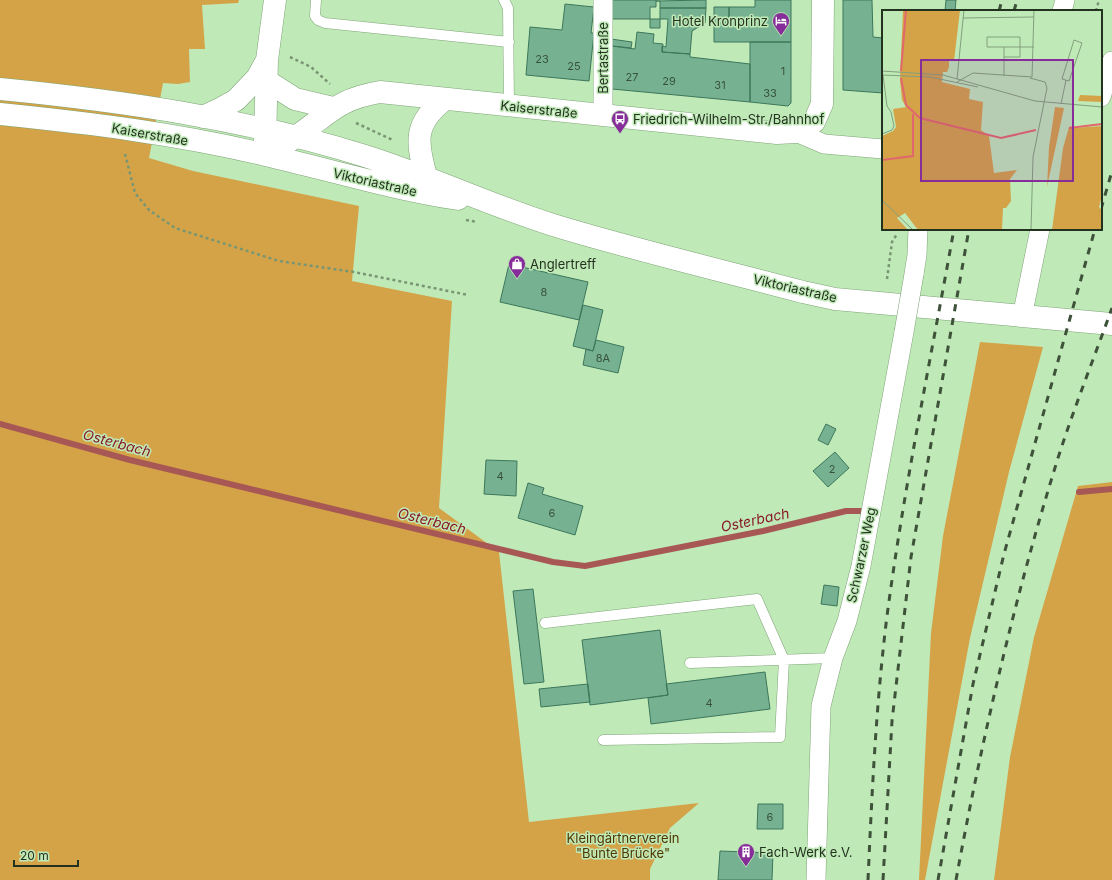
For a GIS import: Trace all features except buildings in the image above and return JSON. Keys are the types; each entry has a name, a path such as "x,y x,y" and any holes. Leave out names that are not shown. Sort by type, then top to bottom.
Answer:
{"main road":[{"path":"265,155 266,130 274,66 275,0"},
{"path":"796,132 814,122 822,104 823,0"},
{"path":"274,66 295,99 333,98"},
{"path":"203,116 236,100 257,78 274,66"},
{"name":"Kaiserstraße","path":"0,89 72,96 203,116 296,137"},
{"name":"Kaiserstraße","path":"0,114 68,121 154,133 265,155 296,137 333,98 380,92 777,133 796,132"},
{"path":"426,176 419,153 418,143 421,127 430,112 445,99"},
{"name":"Viktoriastraße","path":"296,137 364,156 426,176 487,203 590,236 803,292 835,299 1112,324"},
{"name":"Viktoriastraße","path":"265,155 422,194 487,203"}],"street":[{"name":"Bertastraße","path":"603,0 603,115"},
{"path":"1062,10 1065,0"},
{"path":"1102,94 1112,61"},
{"path":"796,132 824,144 882,149"},
{"name":"Schwarzer Weg","path":"816,880 821,706 833,658 847,621 861,566 914,274 917,255 918,230"},
{"path":"1022,317 1040,230"}],"lane":[{"path":"316,0 315,16 318,20 325,23 509,42"},
{"path":"504,0 508,8 509,106"},
{"path":"545,623 758,599 784,660 780,737 603,740"},
{"path":"690,663 833,658"}],"path":[{"path":"1096,10 1099,0"},
{"path":"274,66 311,68 333,98"},
{"path":"354,122 419,153"},
{"path":"125,154 135,194 149,210 176,228 280,261 354,272 468,295"},
{"path":"887,279 892,242"}],"green space":[{"name":"Kleingärtnerverein \"Bunte Brücke\"","path":"0,0 239,0 238,3 202,5 205,49 189,49 190,82 178,84 163,83 149,158 193,171 359,206 352,281 452,301 439,508 499,552 529,822 699,803 670,828 650,869 650,880 0,880"},
{"path":"980,342 1043,347 1009,472 970,638 925,880 919,880 931,633 943,536"},
{"path":"1112,482 1112,880 994,880 1010,757 1034,637 1078,486"}],"waterway":[{"name":"Osterbach","path":"0,424 130,460 553,562 585,566 763,531 846,511 862,511"},
{"name":"Osterbach","path":"1079,492 1112,489"}],"railway":[{"path":"999,10 1002,0"},
{"path":"1014,10 1017,0"},
{"path":"1102,206 1112,171"},
{"path":"868,880 877,715 887,616 901,519 954,230"},
{"path":"883,880 892,721 911,557 969,230"},
{"path":"938,880 973,684 1004,554 1095,230"},
{"path":"956,880 988,720 1042,510 1064,439 1112,308"}],"place":[{"name":"Hotel Kronprinz","path":"781,36"},
{"name":"Friedrich-Wilhelm-Str./Bahnhof","path":"620,134"},
{"name":"Anglertreff","path":"517,279"},
{"name":"Fach-Werk e.V.","path":"746,867"}]}
